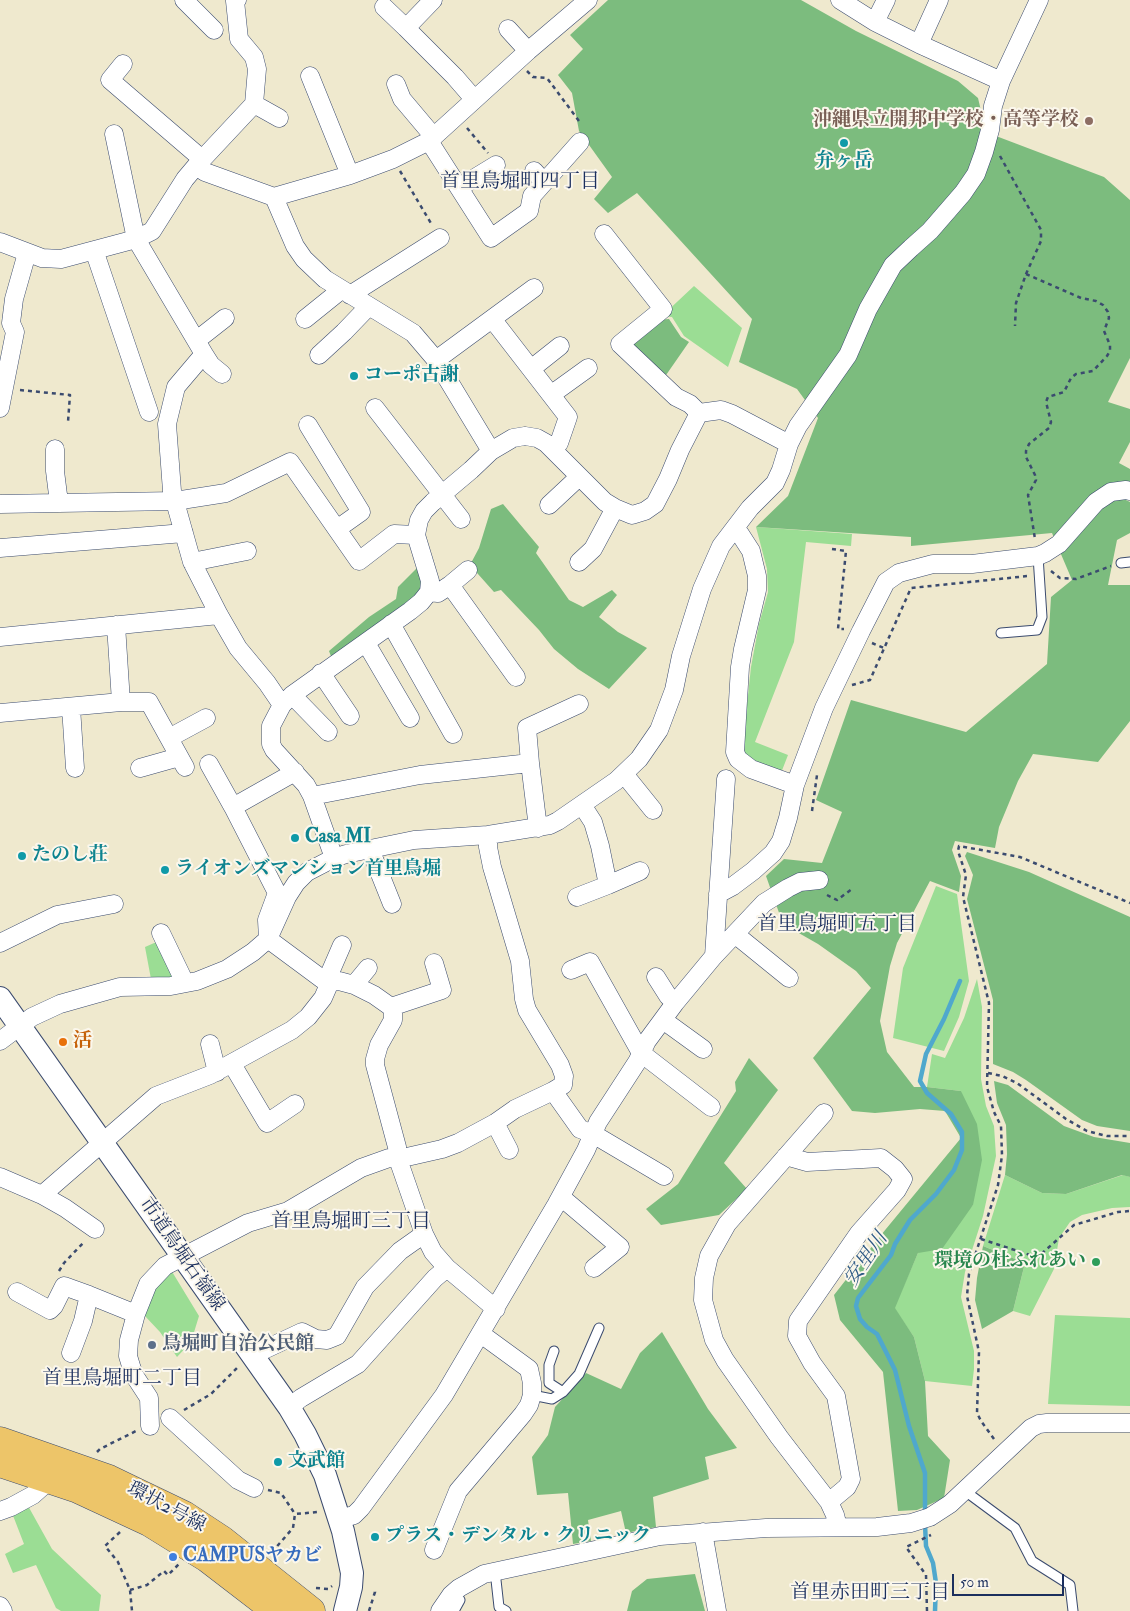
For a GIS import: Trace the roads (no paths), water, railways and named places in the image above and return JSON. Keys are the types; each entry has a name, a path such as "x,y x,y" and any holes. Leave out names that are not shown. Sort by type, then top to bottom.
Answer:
{"main road":[{"name":"環状2号線","path":"0,1441 110,1479 184,1515 222,1540 311,1611"},
{"name":"環状2号線","path":"0,1463 51,1479 124,1510 169,1534 208,1558 276,1611"}],"street":[{"path":"184,0 214,30"},
{"path":"0,242 42,258 61,259 136,239 152,231 180,186 199,162 254,104 257,69 254,58 239,39 234,1 237,0"},
{"path":"406,28 433,0"},
{"path":"123,64 110,80 199,162 205,172 274,197 350,175 393,159 432,139 474,99 588,0"},
{"path":"840,0 875,22 1000,81"},
{"path":"875,22 886,0"},
{"path":"919,44 940,0"},
{"path":"0,1041 32,1017 54,1006 120,987 156,987 197,981 227,969 253,952 268,938 287,897 296,883 307,872 334,858 414,840 488,835 538,828 558,822 624,774 640,759 659,730 674,690 681,656 702,589 721,546 750,508 775,483 789,444 808,409 848,355 868,309 893,265 930,231 963,193 976,174 990,130 993,106 1000,81 1038,0"},
{"path":"384,7 455,76 474,99"},
{"path":"508,29 528,51"},
{"path":"310,76 350,175"},
{"path":"396,84 402,99 432,139 495,243 530,211 532,196 539,177 580,142"},
{"path":"254,104 279,118"},
{"path":"114,134 136,239 211,365 222,374"},
{"path":"460,187 496,165"},
{"path":"274,197 299,253 325,279 413,333 436,360 491,451"},
{"path":"604,234 663,308 615,348 676,397 690,404 699,413"},
{"path":"305,319 346,292 440,238"},
{"path":"94,250 149,412"},
{"path":"0,408 15,332 11,323 14,299 27,253"},
{"path":"436,360 534,288"},
{"path":"319,355 369,306"},
{"path":"225,318 200,347 176,386 172,491 192,562 238,648 267,683 328,732"},
{"path":"492,320 552,394 568,417 559,443 554,449"},
{"path":"532,369 560,346"},
{"path":"552,394 588,368"},
{"path":"375,408 461,519"},
{"path":"699,413 721,410 789,444"},
{"path":"334,858 312,796 306,785 274,750 271,744 272,726 287,700 321,673 366,643 421,602 429,592 430,581 416,535 419,520 424,510 491,451 513,438 525,436 537,438 554,449 579,477 614,508 632,515 645,511 654,504 668,479 699,413"},
{"path":"308,425 360,512 337,529"},
{"path":"55,449 55,471 59,503"},
{"path":"0,504 175,501 226,493 290,462 359,560 394,534 416,535"},
{"path":"550,505 579,477"},
{"path":"718,894 746,876 773,853 781,841 795,785 824,708 882,588 892,577 899,573 934,564 1038,560 1058,544 1096,502 1111,492 1130,491"},
{"path":"579,562 593,549 614,508"},
{"path":"734,529 740,534 751,551 757,576 757,590 740,668 735,752 738,759 751,769 795,785"},
{"path":"0,548 184,532"},
{"path":"192,562 247,551"},
{"path":"429,592 438,593 450,586 468,570"},
{"path":"450,586 516,677"},
{"path":"0,637 219,615"},
{"path":"392,624 454,734"},
{"path":"116,626 121,702"},
{"path":"366,643 410,718"},
{"path":"321,673 350,716"},
{"path":"0,713 121,702 148,702 182,762 140,768"},
{"path":"538,828 527,728 579,704"},
{"path":"71,707 75,768"},
{"path":"169,738 206,718"},
{"path":"312,796 420,775 530,763"},
{"path":"209,764 277,892 267,920 268,938 316,974 330,982 339,981 374,995 391,1007 394,1012 393,1020 375,1059 397,1147 398,1159 424,1234 434,1252 447,1268 496,1309"},
{"path":"233,807 295,772"},
{"path":"624,774 653,810"},
{"path":"714,956 726,779"},
{"path":"582,805 593,822 608,885"},
{"path":"150,1426 148,1398 134,1375 128,1356 129,1340 136,1314 148,1284 165,1266 248,1223 288,1210 361,1168 389,1158 398,1159 442,1149 458,1143 495,1123 515,1109 563,1085 564,1076 554,1054 527,1010 520,961 492,867 488,835"},
{"path":"370,849 392,904"},
{"path":"577,897 640,871"},
{"path":"331,1515 354,1515 361,1508 444,1395 561,1196 598,1122 647,1041 675,1003 714,956 736,935 764,903 800,882 819,880"},
{"path":"0,943 57,915 114,904"},
{"path":"161,933 185,983"},
{"path":"736,935 789,978"},
{"path":"42,1195 156,1096 225,1068 292,1030 308,1017 323,998 330,982 329,976 342,945"},
{"path":"571,970 590,962 641,1053 711,1107"},
{"path":"391,1007 442,990 434,963"},
{"path":"354,986 368,968"},
{"path":"656,977 668,996 675,1003"},
{"name":"市道鳥堀石嶺線","path":"0,998 289,1407 318,1460 331,1515 352,1573 352,1587 345,1611"},
{"path":"663,1020 703,1049"},
{"path":"210,1044 225,1068 269,1127 294,1104"},
{"path":"553,1091 580,1129 593,1134 664,1176"},
{"path":"824,1113 727,1224 716,1240 709,1256 704,1278 703,1300 714,1340 734,1374 779,1438 829,1502 838,1527"},
{"path":"495,1123 509,1150"},
{"path":"786,1156 807,1162 881,1158 895,1169 903,1179 897,1190 859,1233 798,1321 797,1336 812,1363 836,1396 851,1479 846,1487 829,1502"},
{"path":"0,1177 42,1195 95,1229"},
{"path":"561,1196 620,1247 594,1268"},
{"path":"253,1355 302,1332 316,1339 327,1340 337,1336 365,1287 400,1251 424,1234"},
{"path":"289,1407 358,1364 435,1278 447,1268"},
{"path":"17,1292 50,1310 64,1286 136,1314"},
{"path":"71,1353 83,1321 89,1295"},
{"path":"434,1550 458,1491 523,1414 532,1395 532,1383 528,1368 481,1334"},
{"path":"170,1418 238,1480 254,1488"},
{"path":"440,1611 453,1603 459,1588 476,1577 495,1571 660,1536 766,1528 877,1527 905,1524 930,1517 950,1504 1031,1428 1039,1424 1130,1423"},
{"path":"0,1511 33,1495 51,1479"},
{"path":"703,1532 717,1611"},
{"path":"0,1606 3,1611"}],"lane":[{"path":"1001,633 1037,630 1042,617 1038,560"},
{"path":"532,1395 552,1399 563,1392 579,1374 599,1328"},
{"path":"554,1351 549,1365 549,1383 563,1392"},
{"path":"965,1491 1015,1528 1032,1561 1070,1585 1073,1611"},
{"path":"495,1571 499,1607 506,1611"}],"waterway":[{"name":"安里川","path":"925,1513 925,1473 909,1426 895,1370 877,1334 860,1319 856,1306 858,1298 891,1255 895,1244 910,1220 936,1194 954,1170 962,1150 962,1132 951,1114 927,1093 920,1081 926,1054 944,1019 960,981"},
{"name":"安里川","path":"925,1524 926,1546 933,1563 936,1583 935,1611"}],"place":[{"name":"沖縄県立開邦中学校・高等学校","path":"1089,121"},
{"name":"弁ヶ岳","path":"844,143"},
{"name":"コーポ古謝","path":"354,376"},
{"name":"Casa MI","path":"295,838"},
{"name":"たのし荘","path":"22,856"},
{"name":"ライオンズマンション首里鳥堀","path":"165,870"},
{"name":"活","path":"63,1042"},
{"name":"環境の杜ふれあい","path":"1096,1262"},
{"name":"鳥堀町自治公民館","path":"152,1345"},
{"name":"文武館","path":"278,1462"},
{"name":"プラス・デンタル・クリニック","path":"375,1537"},
{"name":"CAMPUSヤカビ","path":"173,1557"}],"district":[{"name":"首里鳥堀町四丁目","path":"520,183"},
{"name":"首里鳥堀町五丁目","path":"837,926"},
{"name":"首里鳥堀町三丁目","path":"351,1223"},
{"name":"首里鳥堀町二丁目","path":"122,1380"},
{"name":"首里赤田町三丁目","path":"870,1594"}]}
